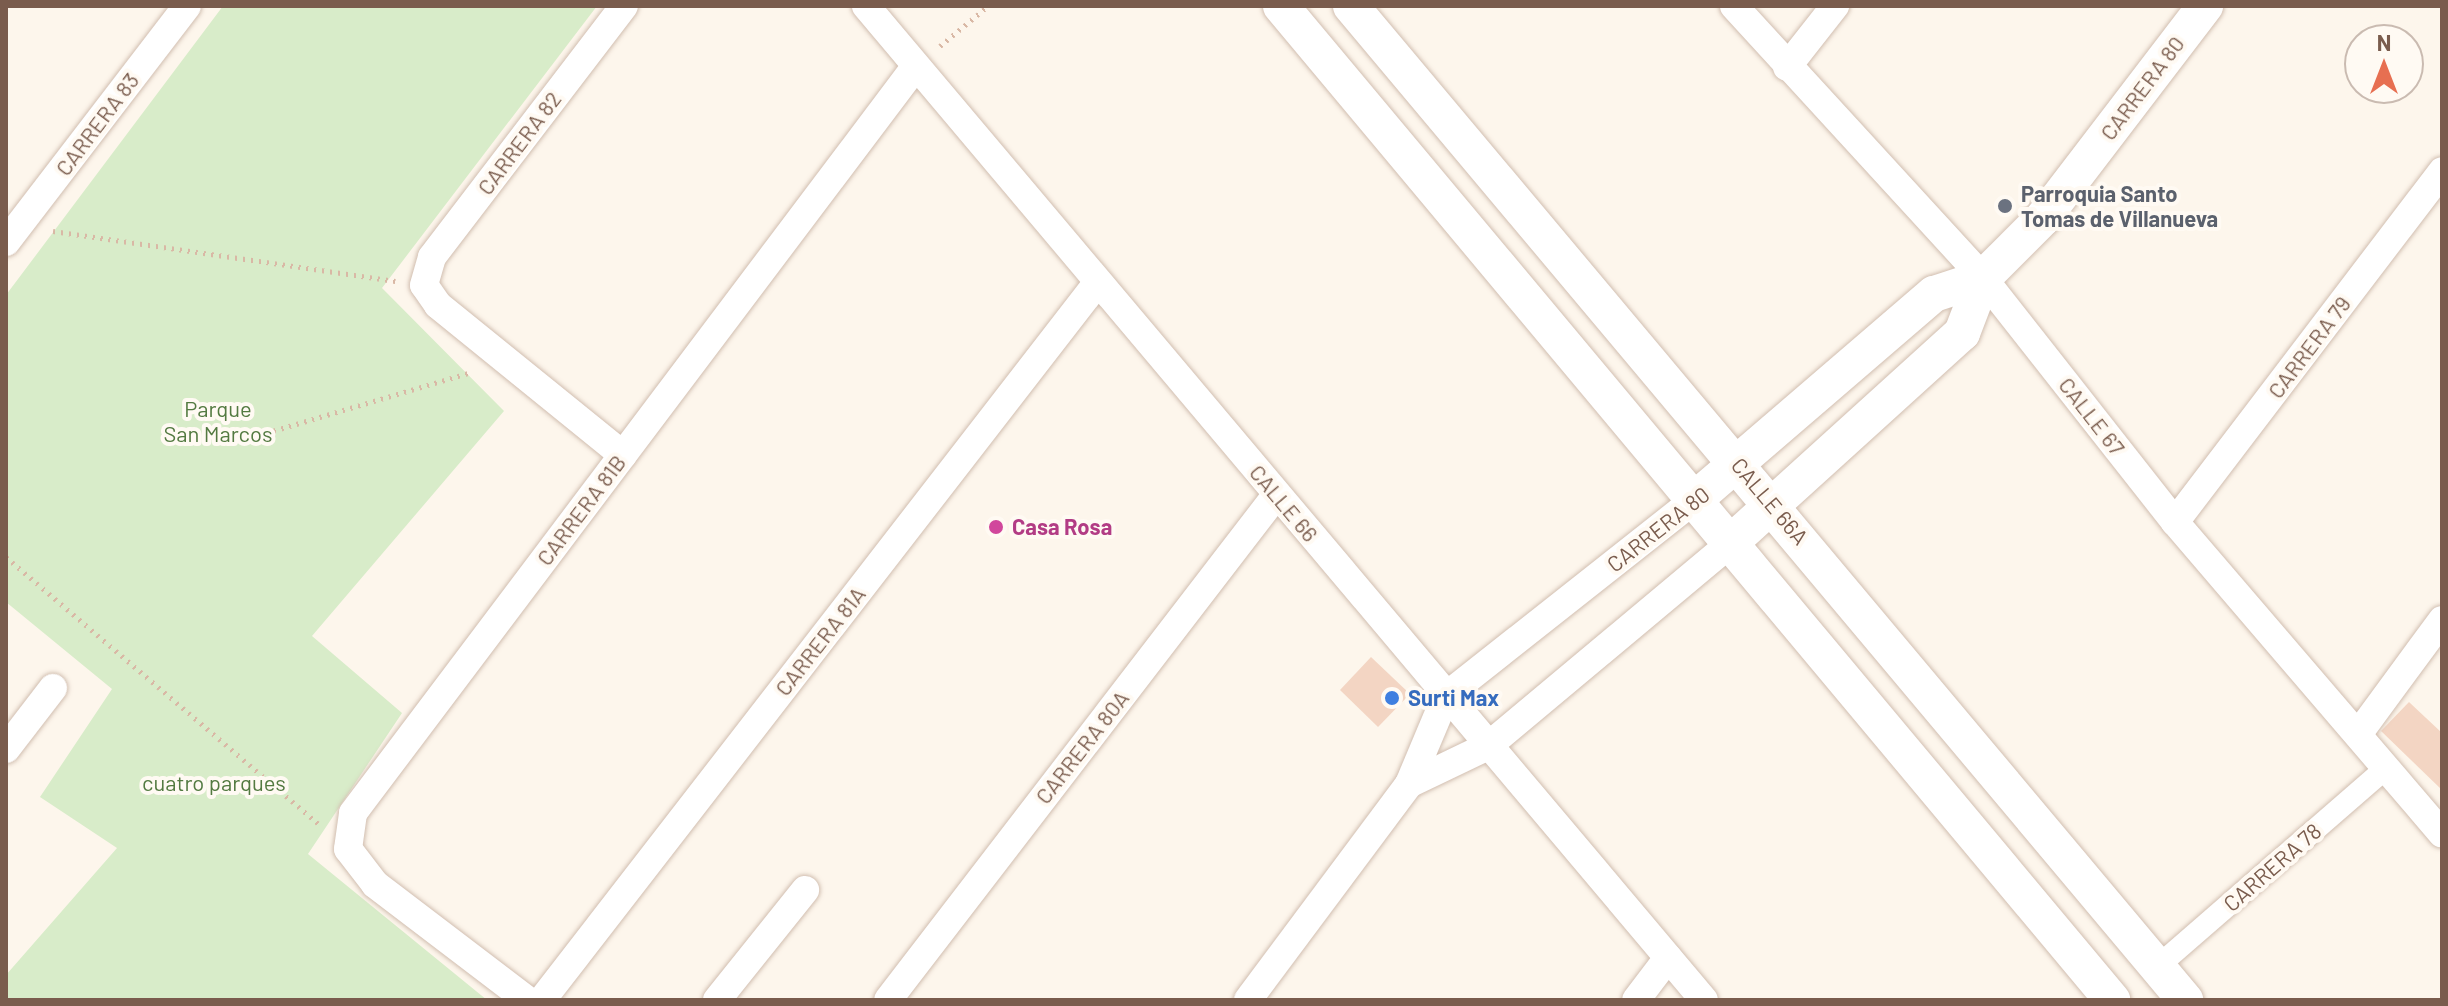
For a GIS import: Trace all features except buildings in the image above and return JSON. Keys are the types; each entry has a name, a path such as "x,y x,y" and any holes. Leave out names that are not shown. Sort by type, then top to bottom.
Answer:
{"street":[{"name":"CARRERA 82","path":"424,285 432,257 624,6"},
{"name":"CALLE 66","path":"866,6 1704,1000"},
{"path":"1281,6 1728,545 2112,1000"},
{"name":"CALLE 66A","path":"1351,6 2185,1000"},
{"name":"CALLE 67","path":"1734,6 1983,278 2175,522 2442,833"},
{"path":"1787,67 1835,6"},
{"name":"CARRERA 80","path":"1409,784 1488,746 1728,545 1776,509 1962,333 1983,278 2043,218 2205,6"},
{"name":"CARRERA 83","path":"10,228 182,8"},
{"name":"CARRERA 81B","path":"348,849 361,802 916,66"},
{"name":"CARRERA 79","path":"2175,522 2442,171"},
{"name":"CARRERA 80","path":"1248,1000 1409,784 1446,696 1739,465 1934,294 1983,278"},
{"name":"CARRERA 81A","path":"542,1000 1098,282"},
{"path":"424,285 507,361 623,455"},
{"name":"CARRERA 80A","path":"888,1000 1277,494"},
{"path":"2359,733 2442,620"},
{"path":"6,749 53,688"},
{"name":"CARRERA 78","path":"2157,967 2387,767"},
{"path":"348,849 375,884 527,1000"},
{"path":"717,1000 805,890"},
{"path":"1636,1000 1668,958"}],"path":[{"path":"916,66 988,6"},
{"path":"10,228 424,285"},
{"path":"266,433 507,361"},
{"path":"6,557 348,849"}],"green space":[{"name":"Parque San Marcos","path":"223,6 597,6 382,288 504,411 312,636 402,713 308,854 487,1000 6,1000 6,975 117,848 40,797 112,689 6,602 6,295"}],"place":[{"name":"Parroquia Santo Tomas de Villanueva","path":"2005,206"},
{"name":"Casa Rosa","path":"996,527"},
{"name":"Surti Max","path":"1392,698"}],"park label":[{"name":"cuatro parques","path":"214,783"}]}
